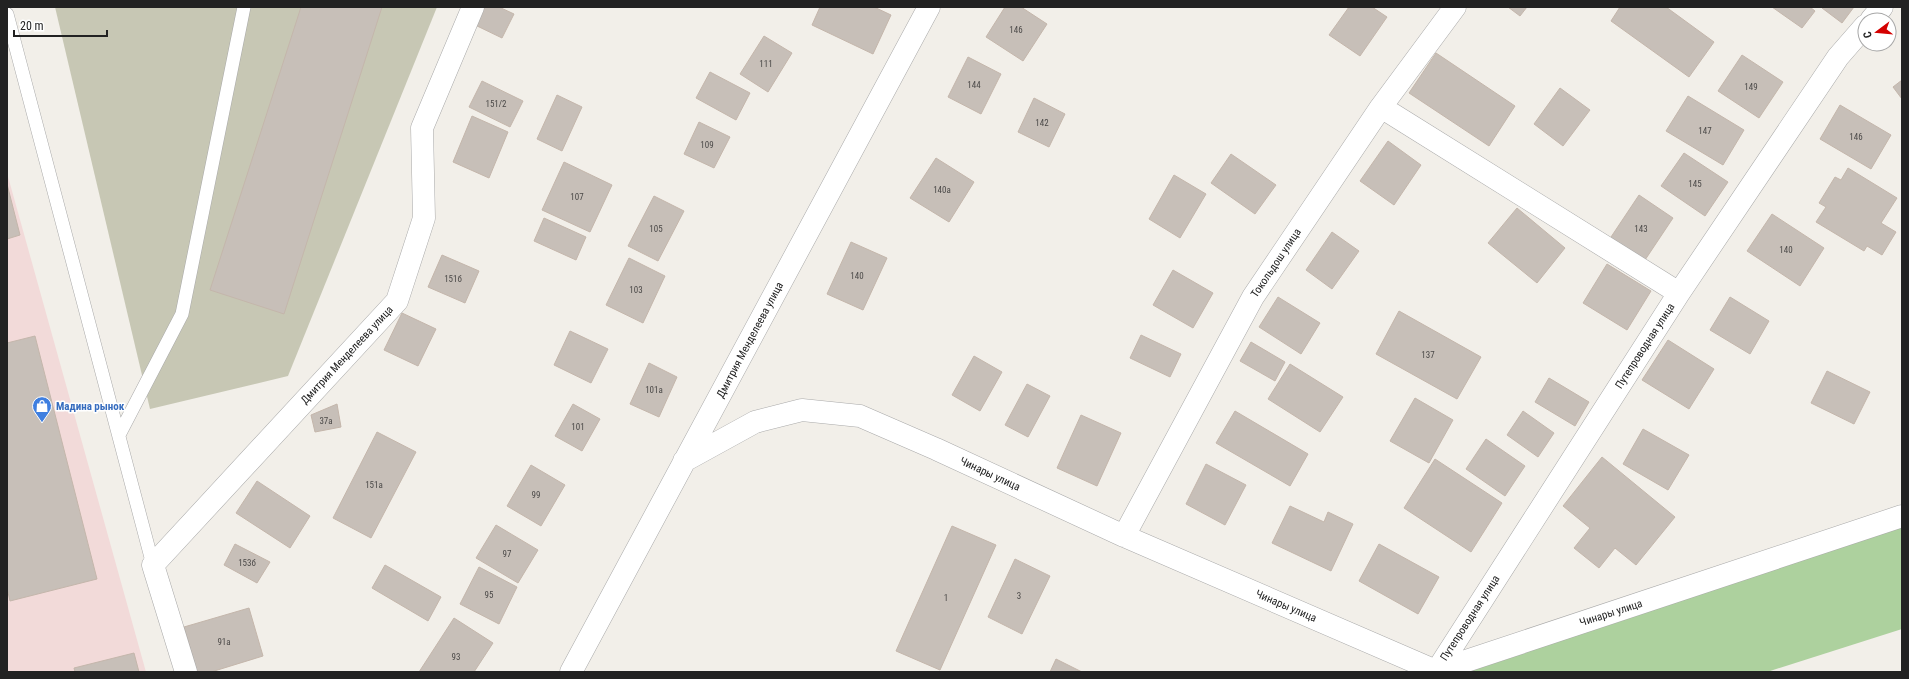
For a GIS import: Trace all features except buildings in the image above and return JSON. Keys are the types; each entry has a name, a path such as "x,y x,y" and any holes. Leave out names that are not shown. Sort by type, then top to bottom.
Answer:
{"street":[{"name":"Дмитрия Менделеева улица","path":"154,565 397,301 424,218 422,128 473,7"},
{"name":"Дмитрия Менделеева улица","path":"571,672 929,7"},
{"name":"Токольдош улица","path":"1124,536 1252,296 1380,107 1455,7"},
{"name":"Путепроводная улица","path":"1436,672 1679,293 1838,57 1857,35"},
{"path":"1380,107 1679,293"},
{"name":"Чинары улица","path":"684,461 755,422 802,410 860,416 1124,536 1436,672 1902,516"},
{"path":"154,565 186,672"}],"lane":[{"path":"120,435 182,314 244,7"},
{"path":"7,14 154,565"}],"shaded area":[{"path":"55,7 437,7 288,376 150,409"},
{"name":"Мадина рынок","path":"7,173 146,672 7,672"}],"green space":[{"path":"1902,525 1902,629 1767,672 1457,672"}],"place":[{"name":"Мадина рынок","path":"42,423"}]}
